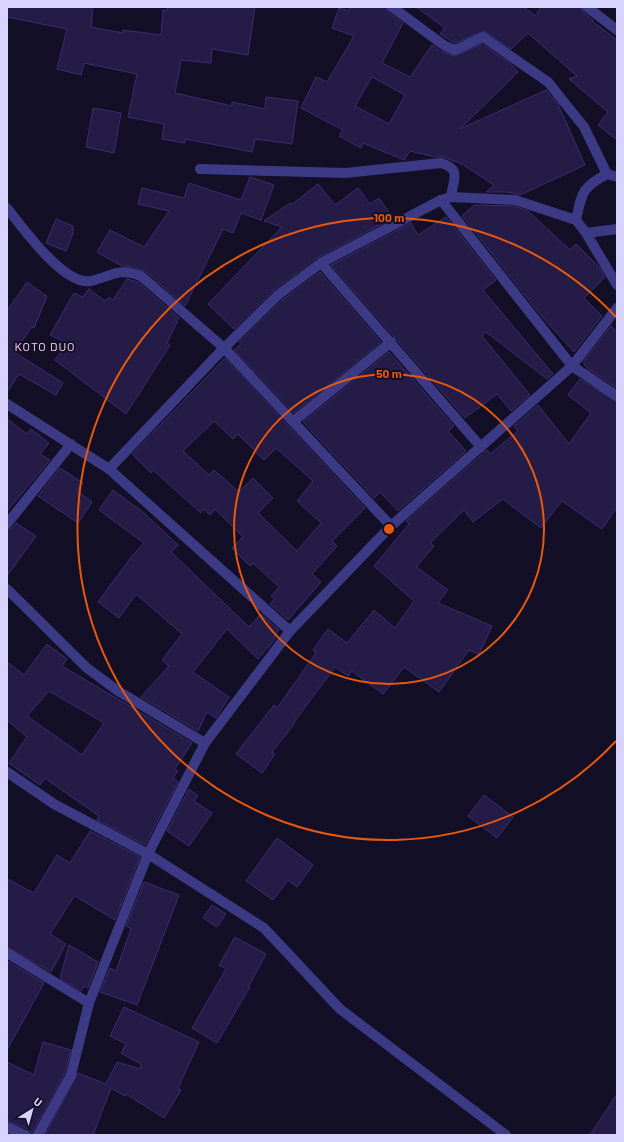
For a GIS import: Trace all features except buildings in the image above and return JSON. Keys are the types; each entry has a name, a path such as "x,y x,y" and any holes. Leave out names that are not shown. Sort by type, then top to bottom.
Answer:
{"street":[{"path":"392,7 445,46 456,50 483,37 548,82 584,128 606,174"},
{"path":"587,7 617,30"},
{"path":"200,169 345,173 441,163 453,169 455,174 448,196"},
{"path":"576,220 583,191 591,182 606,174 617,177"},
{"path":"448,196 572,366 617,396"},
{"path":"109,469 224,348 278,295 321,263 448,196 514,200 576,220 617,285"},
{"path":"7,208 40,249 66,274 79,280 89,281 129,271 141,276 224,348 391,526"},
{"path":"586,234 617,229"},
{"path":"321,263 481,447"},
{"path":"38,1135 71,1075 89,1003 148,854 205,743 290,631 391,526 572,366 617,308"},
{"path":"294,421 391,342"},
{"path":"7,404 109,469 290,631"},
{"path":"7,524 71,444"},
{"path":"7,589 88,668 118,691 205,743"},
{"path":"7,772 54,804 148,854 264,928 340,1009 506,1135"},
{"path":"7,953 89,1003"},
{"path":"7,1127 25,1135"}],"district":[{"name":"KOTO DUO","path":"45,347"}]}
